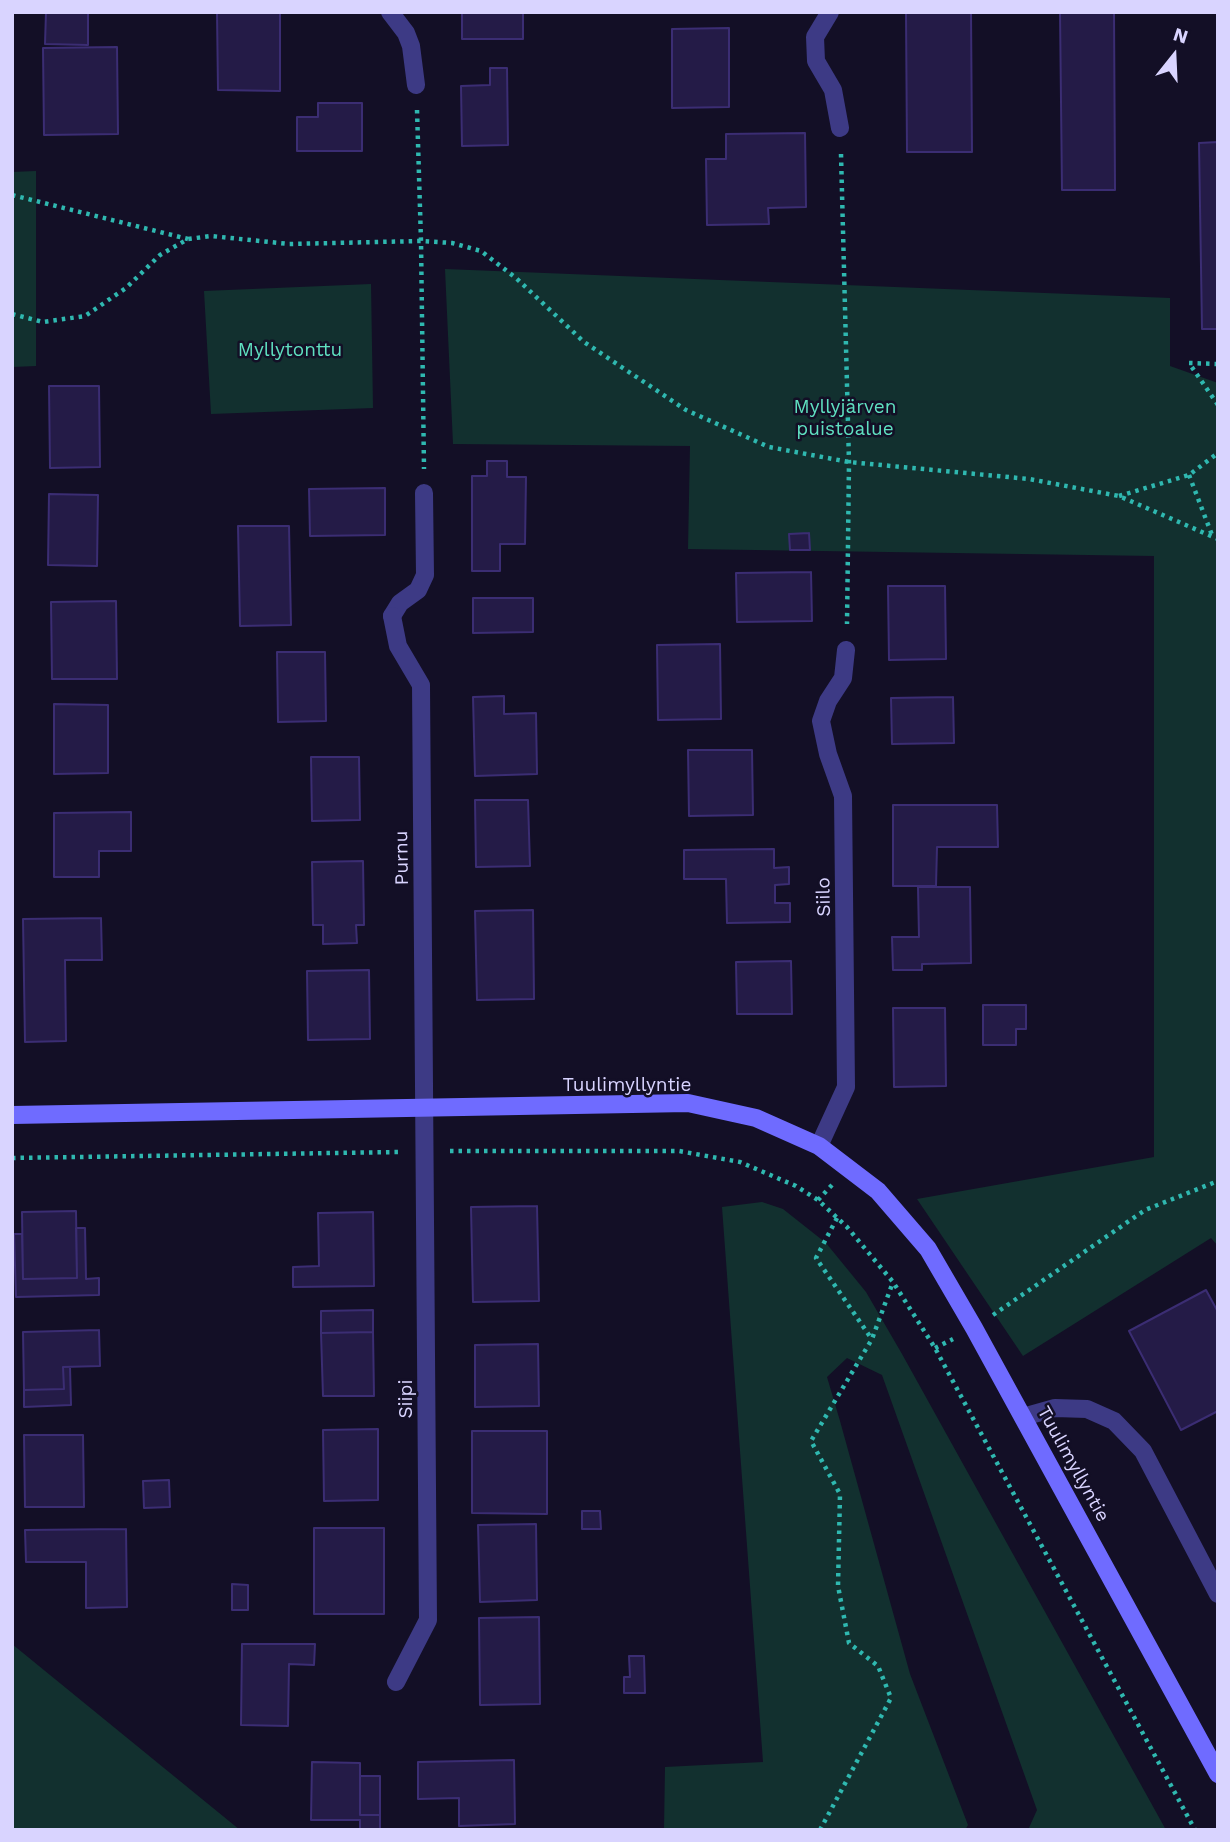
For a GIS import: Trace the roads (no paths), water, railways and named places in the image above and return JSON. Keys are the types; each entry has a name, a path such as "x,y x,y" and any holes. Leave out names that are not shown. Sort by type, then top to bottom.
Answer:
{"street":[{"path":"390,12 406,33 411,46 416,85"},
{"path":"830,12 815,37 816,61 833,90 840,128"},
{"name":"Purnu","path":"424,493 425,575 418,590 400,603 392,616 398,646 421,685 426,1108"},
{"name":"Siilo","path":"819,1146 846,1087 843,796 828,754 821,721 828,701 843,678 846,650"},
{"name":"Tuulimyllyntie","path":"12,1115 688,1103 756,1118 819,1146 877,1191 928,1249 1218,1774"},
{"name":"Siipi","path":"396,1682 428,1620 426,1108"},
{"path":"1023,1417 1055,1408 1087,1409 1114,1421 1143,1451 1218,1594"}],"park label":[{"name":"Myllytonttu","path":"290,350"},
{"name":"Myllyjärven puistoalue","path":"845,418"}]}
